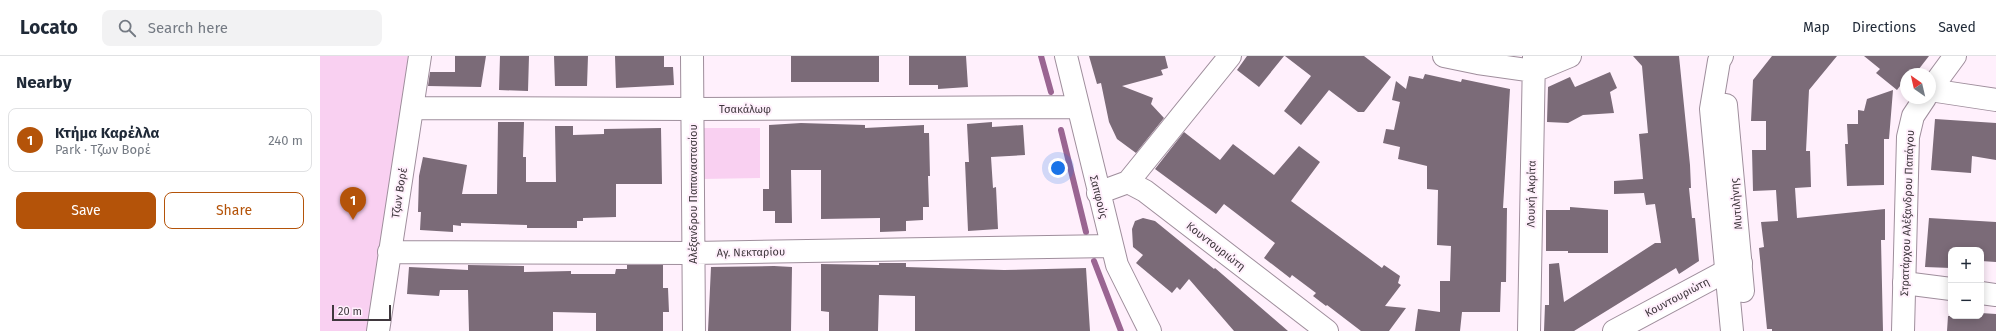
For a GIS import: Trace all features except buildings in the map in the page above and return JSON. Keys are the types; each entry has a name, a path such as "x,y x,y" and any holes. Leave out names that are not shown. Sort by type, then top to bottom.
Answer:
{"street":[{"name":"Τζων Βορέ","path":"378,331 420,56"},
{"name":"Αλέξανδρου Παπαναστασίου","path":"692,56 694,331"},
{"name":"Σαπφούς","path":"1066,56 1077,107 1112,246 1123,279 1150,331"},
{"path":"1098,193 1128,182 1230,56"},
{"path":"1444,56 1478,63 1534,63 1570,56"},
{"name":"Μυτιλήνης","path":"1722,56 1719,61 1711,109 1733,267 1746,331"},
{"path":"1936,82 1955,56"},
{"name":"Λουκή Ακρίτα","path":"1529,331 1534,63"},
{"path":"1936,91 1996,100"},
{"name":"Στρατάρχου Αλέξανδρου Παπάγου","path":"1903,331 1908,137 1913,116 1921,104"},
{"name":"Τσακάλωφ","path":"412,108 692,109 1077,107"},
{"name":"Κουντουριώτη","path":"1128,182 1145,191 1327,331"},
{"name":"Αγ. Νεκταρίου","path":"389,252 693,253 1112,246"},
{"name":"Κουντουριώτη","path":"1614,331 1733,267"},
{"name":"Μυτιλήνης","path":"1732,331 1733,267"},
{"path":"1904,283 1948,289"},
{"path":"1984,293 1996,295"}],"shaded area":[{"path":"320,56 408,56 371,331 320,331"},
{"path":"703,128 760,128 760,178 701,179"}],"waterway":[{"path":"1041,56 1051,92"},
{"path":"1061,130 1086,232"},
{"path":"1094,261 1121,331"}],"place":[{"name":"Κτήμα Καρέλλα","path":"353,220"}]}
